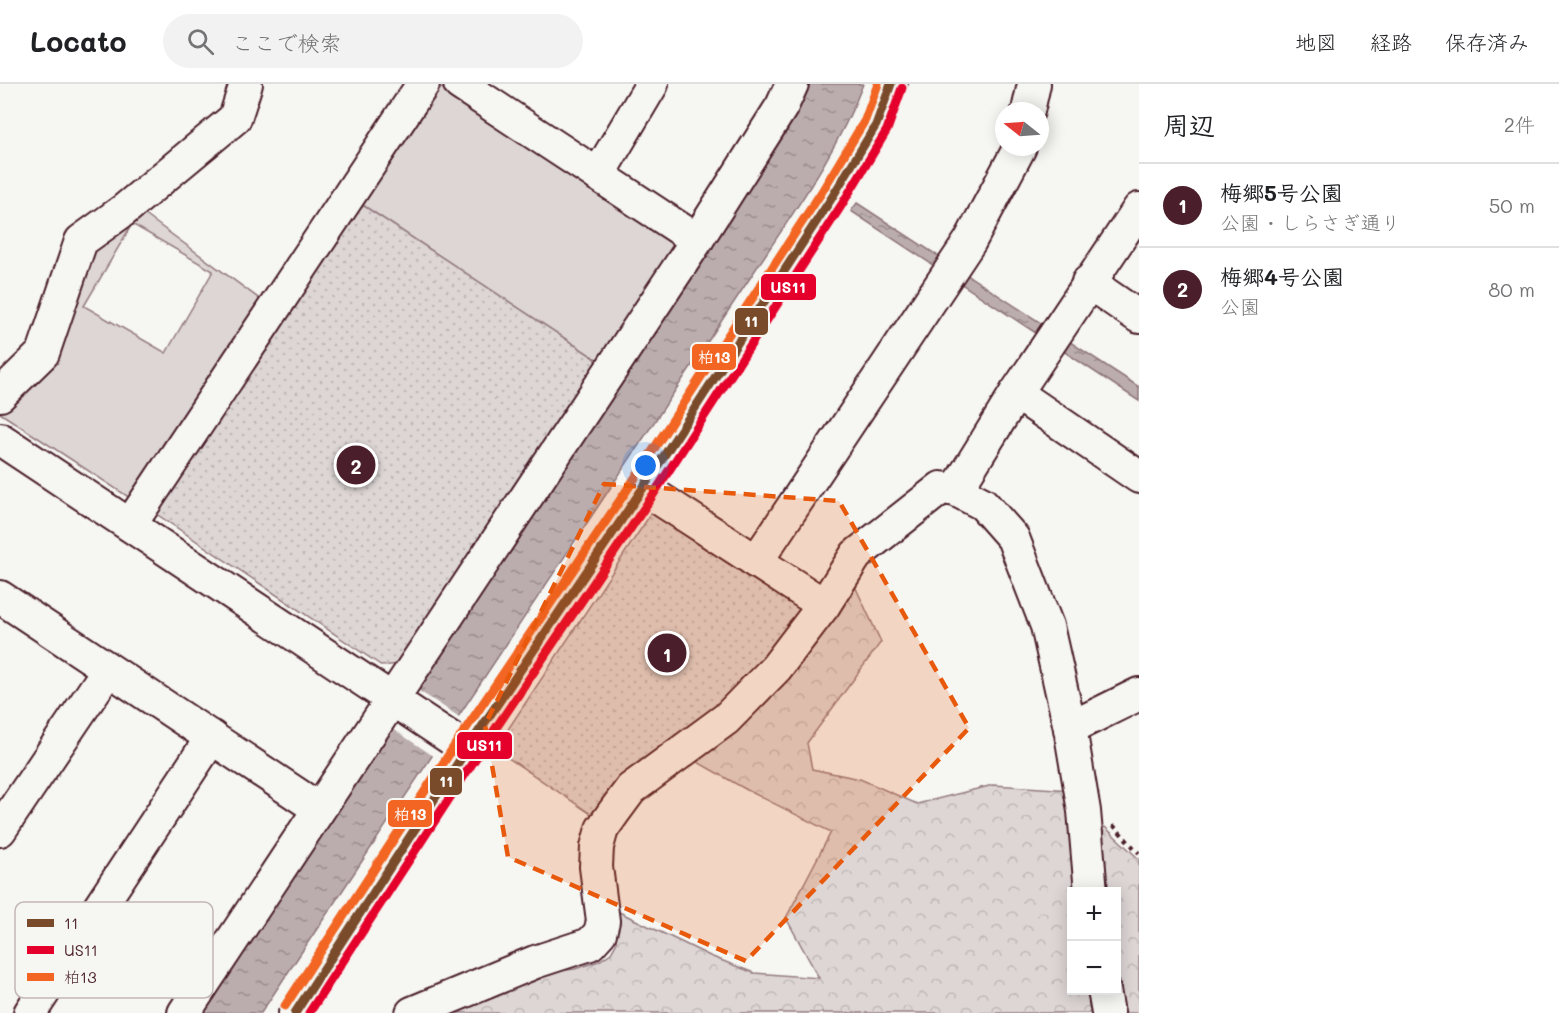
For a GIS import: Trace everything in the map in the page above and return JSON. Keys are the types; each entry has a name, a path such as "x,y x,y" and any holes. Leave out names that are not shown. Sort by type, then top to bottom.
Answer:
{"street":[{"path":"130,525 423,84"},
{"path":"598,175 652,84"},
{"path":"213,969 319,809 398,703 697,240 782,106 792,84"},
{"path":"295,1013 458,743 643,488 831,199 876,124 891,84"},
{"path":"1030,102 1034,84"},
{"path":"0,395 43,353 81,241 124,210 236,118 239,87"},
{"path":"481,89 598,175 697,240"},
{"path":"756,562 970,241 1015,156"},
{"path":"956,490 1088,282 1139,209"},
{"path":"1088,282 1139,317"},
{"path":"1016,393 1139,477"},
{"path":"0,439 458,743"},
{"path":"643,488 824,605"},
{"path":"412,1013 535,962 590,944 600,933 603,921 596,867 597,847 602,829 631,789 726,719 776,668 824,605 856,555 941,488 956,490 983,504 1012,538 1047,626 1070,728 1084,811 1091,887"},
{"path":"2,603 319,809"},
{"path":"0,830 108,670"},
{"path":"1070,728 1139,694"},
{"path":"103,902 212,738"},
{"path":"1105,995 1108,1013"},
{"path":"30,1013 40,998"},
{"path":"184,1013 194,998"}],"highlighted area":[{"path":"604,484 839,501 969,728 746,961 508,857 485,725"}],"green space":[{"path":"445,88 674,239 674,244 599,361 358,202 433,90"},
{"path":"358,202 599,361 398,664 382,666 152,511"},
{"path":"140,211 265,303 133,500 0,413 0,407 90,247","holes":["132,224 213,271 166,353 84,306"]},
{"path":"654,509 808,609 760,671 597,818 495,749"},
{"path":"855,586 881,642 807,743 812,769 860,779 917,804 993,785 1072,790 1085,887 1067,887 1067,995 1100,995 1103,1013 438,1013 540,973 575,969 599,961 611,953 616,944 617,911 710,956 754,973 819,978 786,918 831,832 747,790 692,759 764,700 816,644"},
{"path":"1105,827 1139,859 1139,1013 1114,1013 1116,995 1121,995 1121,887 1096,887 1098,828"}],"water":[{"path":"810,84 863,84 827,159 798,206 261,1013 202,1013 392,729 787,131"},
{"path":"857,203 1139,387 1139,401 851,211"}],"pier":[{"path":"416,689 461,718 435,757 390,727"}],"transit line":[{"name":"柏13","path":"285,1006 821,193 865,120 878,84"},
{"name":"11","path":"295,1013 467,749 643,488 831,199 876,125 891,84"},
{"name":"US11","path":"309,1013 477,756 653,495 841,206 887,130 902,88"}],"place":[{"name":"梅郷4号公園","path":"356,465"},
{"name":"梅郷5号公園","path":"667,653"}]}
